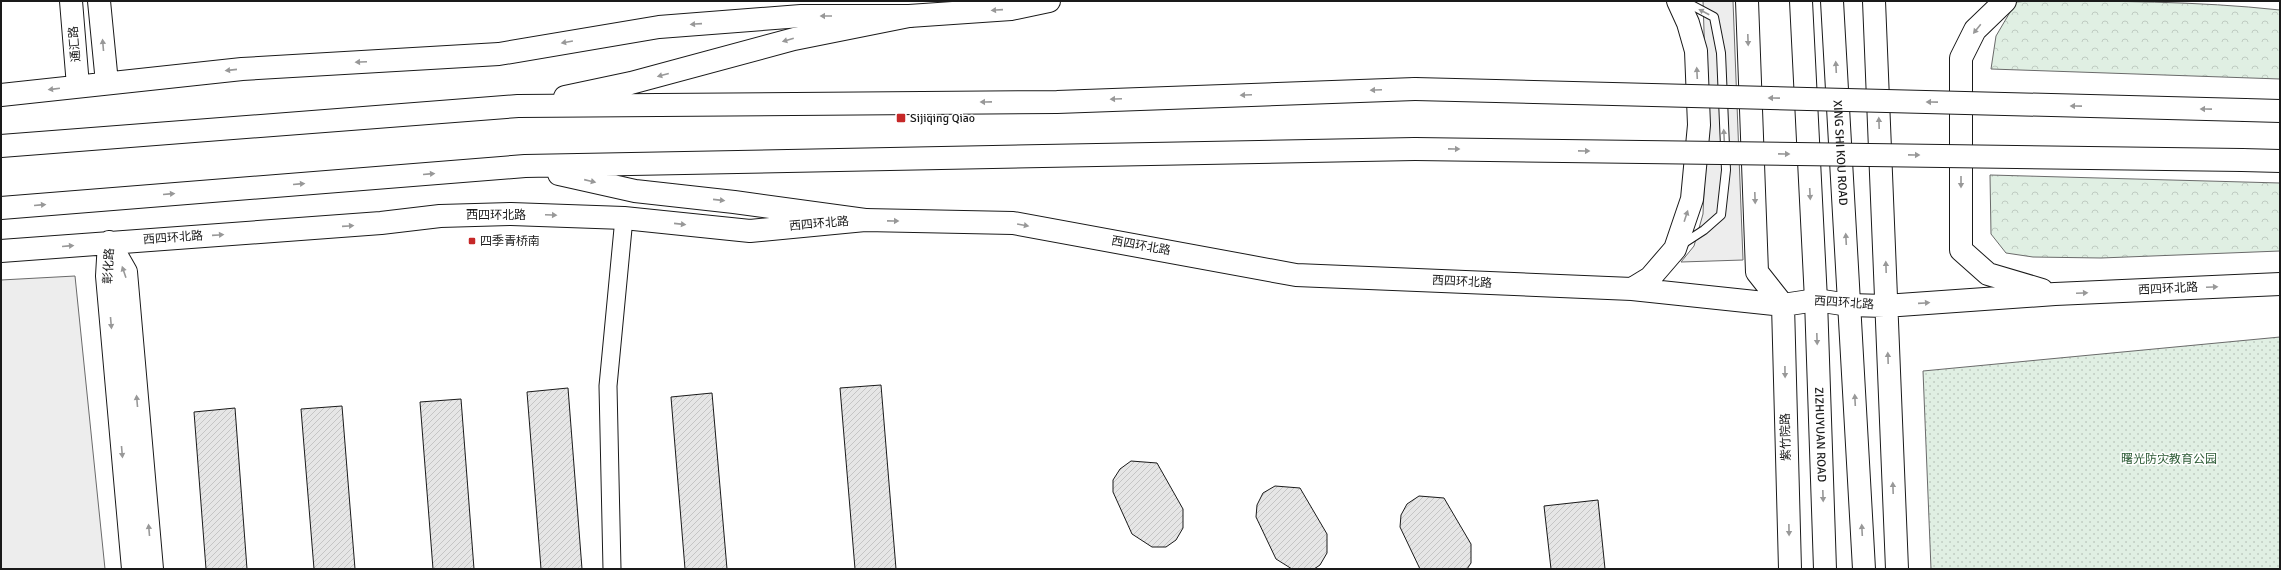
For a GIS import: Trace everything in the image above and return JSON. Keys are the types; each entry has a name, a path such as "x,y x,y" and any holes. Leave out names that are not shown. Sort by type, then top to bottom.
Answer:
{"main road":[{"name":"通汇路","path":"72,1 78,86"},
{"path":"99,1 107,84"},
{"path":"1,95 242,69 499,54 659,27 801,16 908,16 1011,9 1050,1"},
{"path":"1632,289 1650,278 1675,249 1692,199 1699,125 1696,51 1688,23 1678,1"},
{"path":"1747,1 1757,272 1783,305"},
{"path":"1801,1 1816,300"},
{"name":"XING SHI KOU ROAD","path":"1832,1 1849,305"},
{"path":"1874,1 1897,569"},
{"path":"2005,1 1975,30 1961,58 1961,250 1988,274 2055,294"},
{"path":"518,106 632,83 794,38 908,16"},
{"path":"1,146 518,106 1057,102 1415,88 2280,111"},
{"path":"1,208 525,166 1415,149 2280,161"},
{"path":"525,166 635,191 734,202 866,220"},
{"name":"西四环北路","path":"1,251 109,242 381,224 470,214 511,214 624,218 750,231 866,220 1013,223 1296,275 1632,289 1783,305 1816,300 1849,305 1886,306 2055,294 2280,284"},
{"name":"彰化路","path":"109,242 107,276 133,569"},
{"name":"彰化路","path":"109,242 126,272 152,569"},
{"name":"ZIZHUYUAN ROAD","path":"1816,300 1825,569"},
{"name":"紫竹院路","path":"1783,305 1790,569"},
{"path":"1849,305 1864,569"}],"street":[{"path":"612,569 608,386 624,218"}],"lane":[{"path":"1675,249 1704,230 1721,215 1726,170 1721,53 1714,17 1684,1"}],"green space":[{"path":"2016,2 2186,3 2280,10 2280,79 1991,69 1996,36"},
{"path":"1990,175 2280,183 2280,251 2101,258 2033,257 2006,253 1991,234"},
{"name":"曙光防灾教育公园","path":"2280,337 2280,569 1931,569 1923,371"}],"shaded area":[{"path":"1703,1 1733,1 1743,260 1681,262 1694,246 1703,214 1707,120"},
{"path":"75,276 105,569 1,569 1,280"}],"building":[{"path":"881,385 896,569 855,569 840,388"},
{"path":"568,388 582,569 541,569 527,392"},
{"path":"712,393 727,569 685,569 671,397"},
{"path":"461,399 474,569 433,569 420,402"},
{"path":"342,406 355,569 314,569 301,409"},
{"path":"235,408 247,569 206,569 194,412"},
{"path":"1131,461 1157,463 1183,509 1183,528 1176,540 1166,547 1152,547 1132,534 1113,492 1113,480 1120,469"},
{"path":"1275,486 1300,488 1327,534 1327,553 1320,565 1314,569 1292,569 1276,559 1256,517 1257,505 1263,493"},
{"path":"1419,496 1444,498 1471,544 1471,563 1467,569 1420,569 1400,527 1401,515 1407,504"},
{"path":"1598,500 1605,569 1551,569 1544,506"}],"place":[{"name":"Sijiqing Qiao","path":"901,118"},
{"name":"四季青桥南","path":"472,241"}]}
